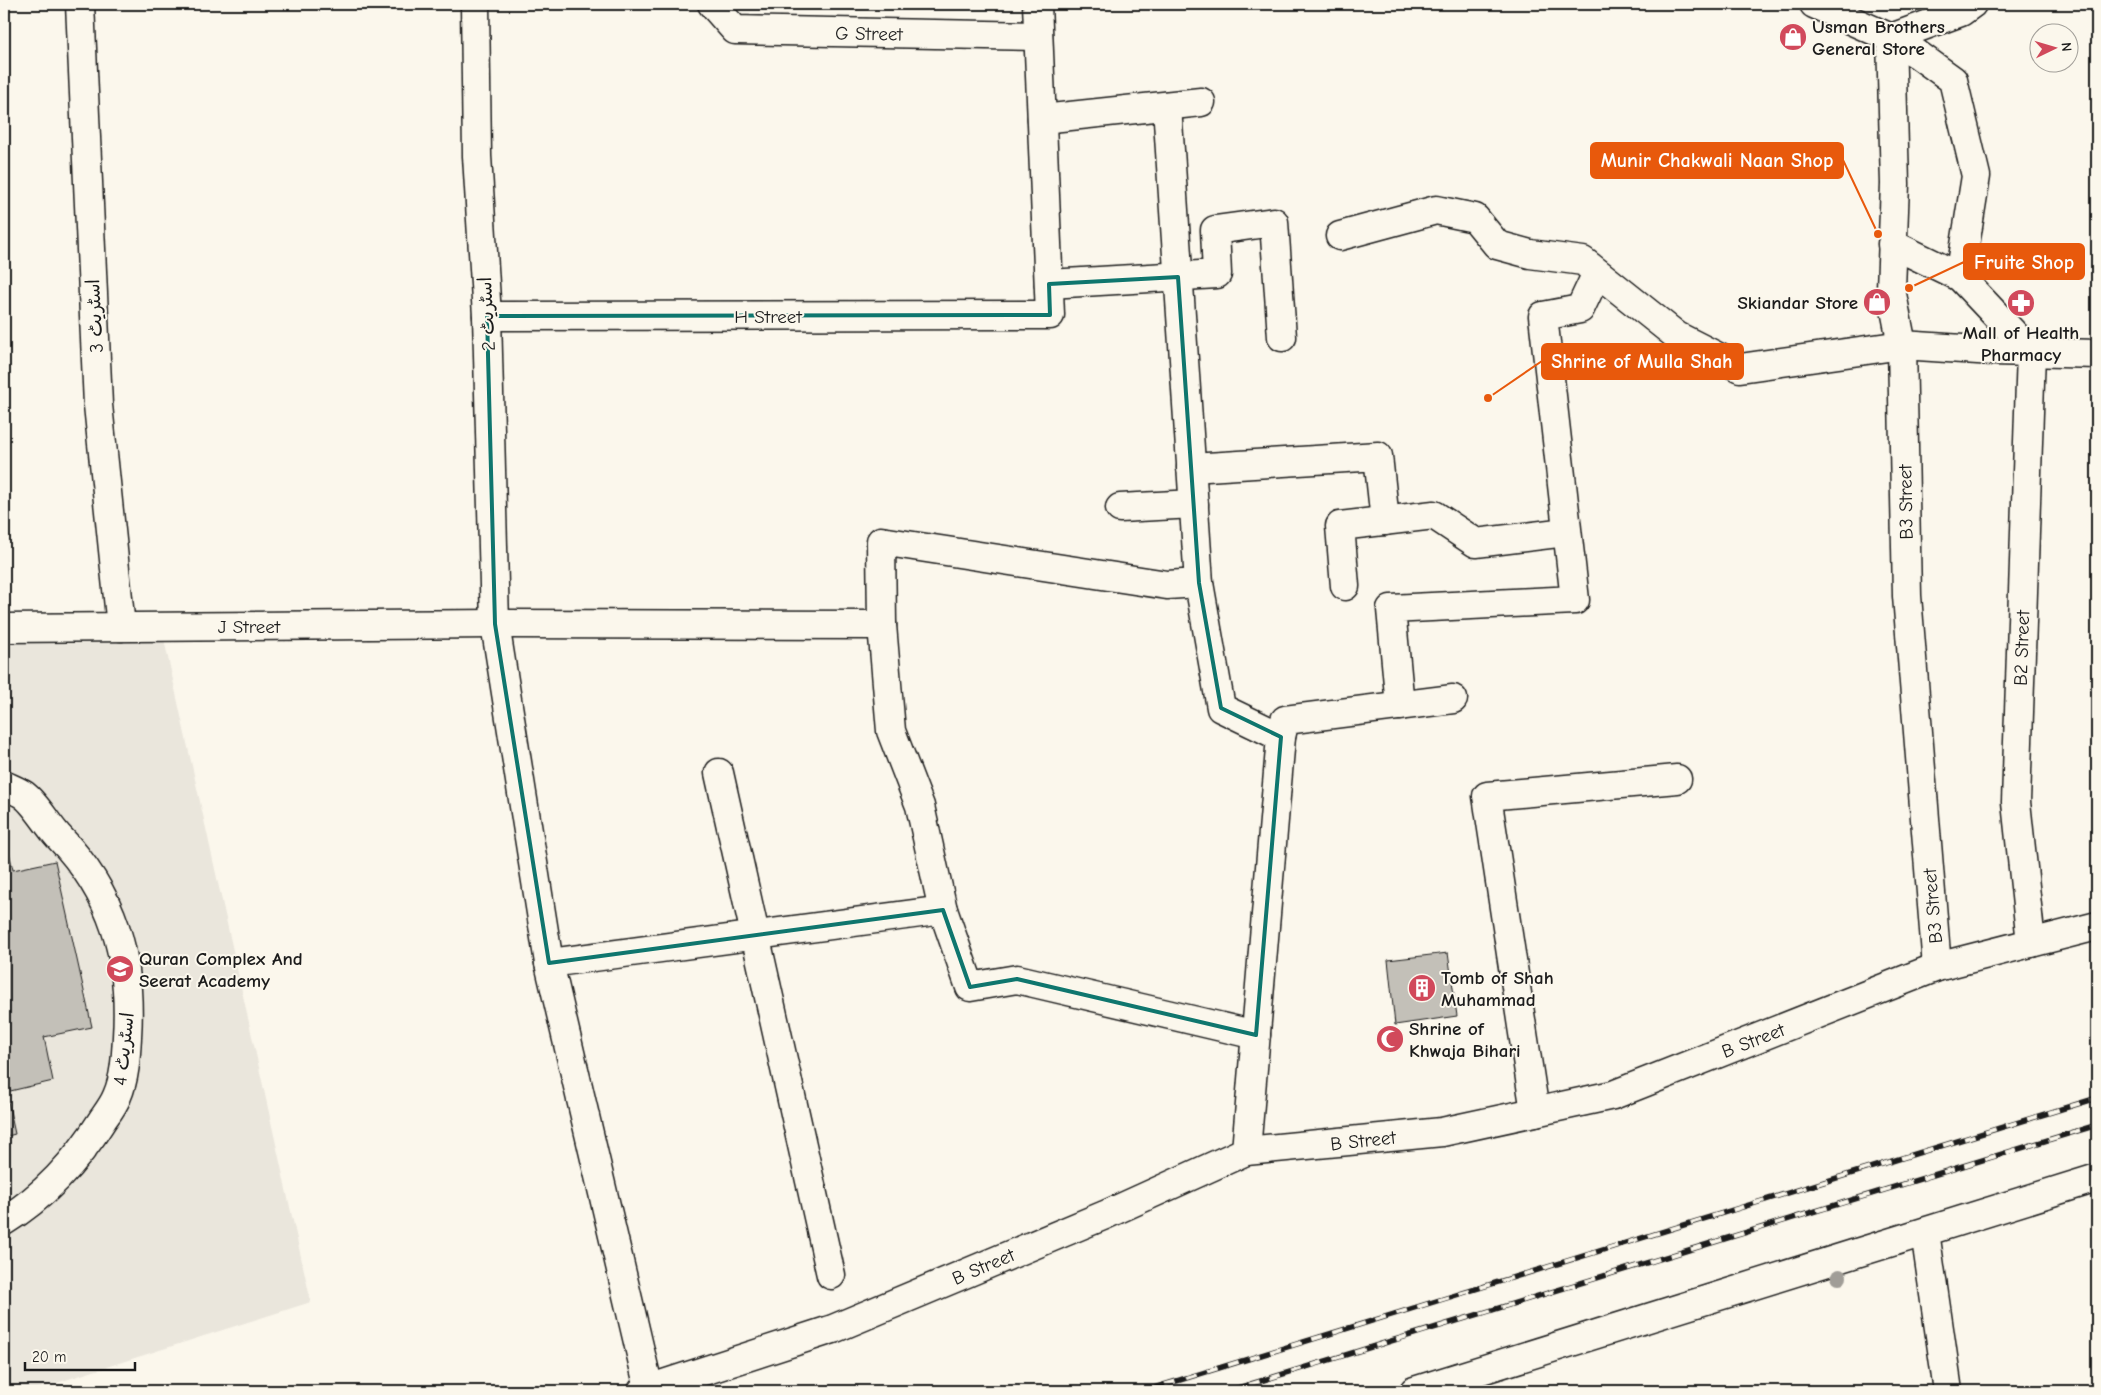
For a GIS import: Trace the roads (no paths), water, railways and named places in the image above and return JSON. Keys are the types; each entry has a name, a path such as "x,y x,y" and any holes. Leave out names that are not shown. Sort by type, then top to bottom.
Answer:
{"street":[{"name":"اسٹریٹ 3","path":"80,4 98,405 121,627"},
{"name":"اسٹریٹ 2","path":"475,4 477,156 487,316 495,624 549,963 645,1390"},
{"name":"G Street","path":"712,4 735,30 1038,36"},
{"path":"1037,4 1049,284 1217,274 1215,230 1274,222 1282,337"},
{"path":"1814,4 1891,38 1953,80 1976,176 1960,277"},
{"path":"1891,38 1961,12 1972,4"},
{"name":"B3 Street","path":"1891,38 1895,184 1891,289 1902,345 1907,596 1937,967"},
{"path":"1042,119 1201,102"},
{"path":"1167,106 1199,583 1221,708 1281,736"},
{"path":"1340,236 1436,210 1475,218 1497,245 1530,254 1583,261 1677,336 1740,368 1902,345 2097,354"},
{"path":"1892,244 1960,277 2032,352"},
{"path":"1400,706 1391,609 1575,600 1543,316 1580,308 1597,272"},
{"name":"H Street","path":"487,316 1050,315 1049,284"},
{"name":"B2 Street","path":"2031,943 2016,802 2032,352"},
{"path":"1191,468 1378,456 1385,521"},
{"path":"1120,508 1194,504"},
{"path":"1345,586 1340,526 1434,515 1476,543 1566,532"},
{"path":"1199,583 1167,585 881,541 882,625 891,731 920,806 943,910 970,987 1017,979 1256,1035"},
{"name":"J Street","path":"4,628 495,624 882,625"},
{"path":"1246,1151 1281,736 1285,720 1453,699"},
{"path":"719,773 830,1275"},
{"path":"1535,1112 1488,796 1677,779"},
{"name":"اسٹریٹ 4","path":"4,785 25,796 54,832 78,856 101,891 118,934 126,970 128,1016 126,1059 117,1097 93,1136 64,1172 24,1208 4,1221"},
{"path":"549,963 943,910"},
{"name":"B Street","path":"645,1390 833,1329 1105,1215 1246,1151 1442,1132 1613,1095 1937,967 2097,926"},
{"path":"1414,1391 2097,1178"},
{"path":"1925,1232 1948,1391"}],"railway":[{"path":"1144,1391 2097,1098"},
{"path":"1228,1391 2097,1125"}],"place":[{"name":"Usman Brothers General Store","path":"1793,37"},
{"name":"Munir Chakwali Naan Shop","path":"1878,234"},
{"name":"Fruite Shop","path":"1909,288"},
{"name":"Skiandar Store","path":"1877,302"},
{"name":"Mall of Health Pharmacy","path":"2021,303"},
{"name":"Shrine of Mulla Shah","path":"1488,398"},
{"name":"Quran Complex And Seerat Academy","path":"120,969"},
{"name":"Tomb of Shah Muhammad","path":"1422,988"},
{"name":"Shrine of Khwaja Bihari","path":"1390,1039"}]}
